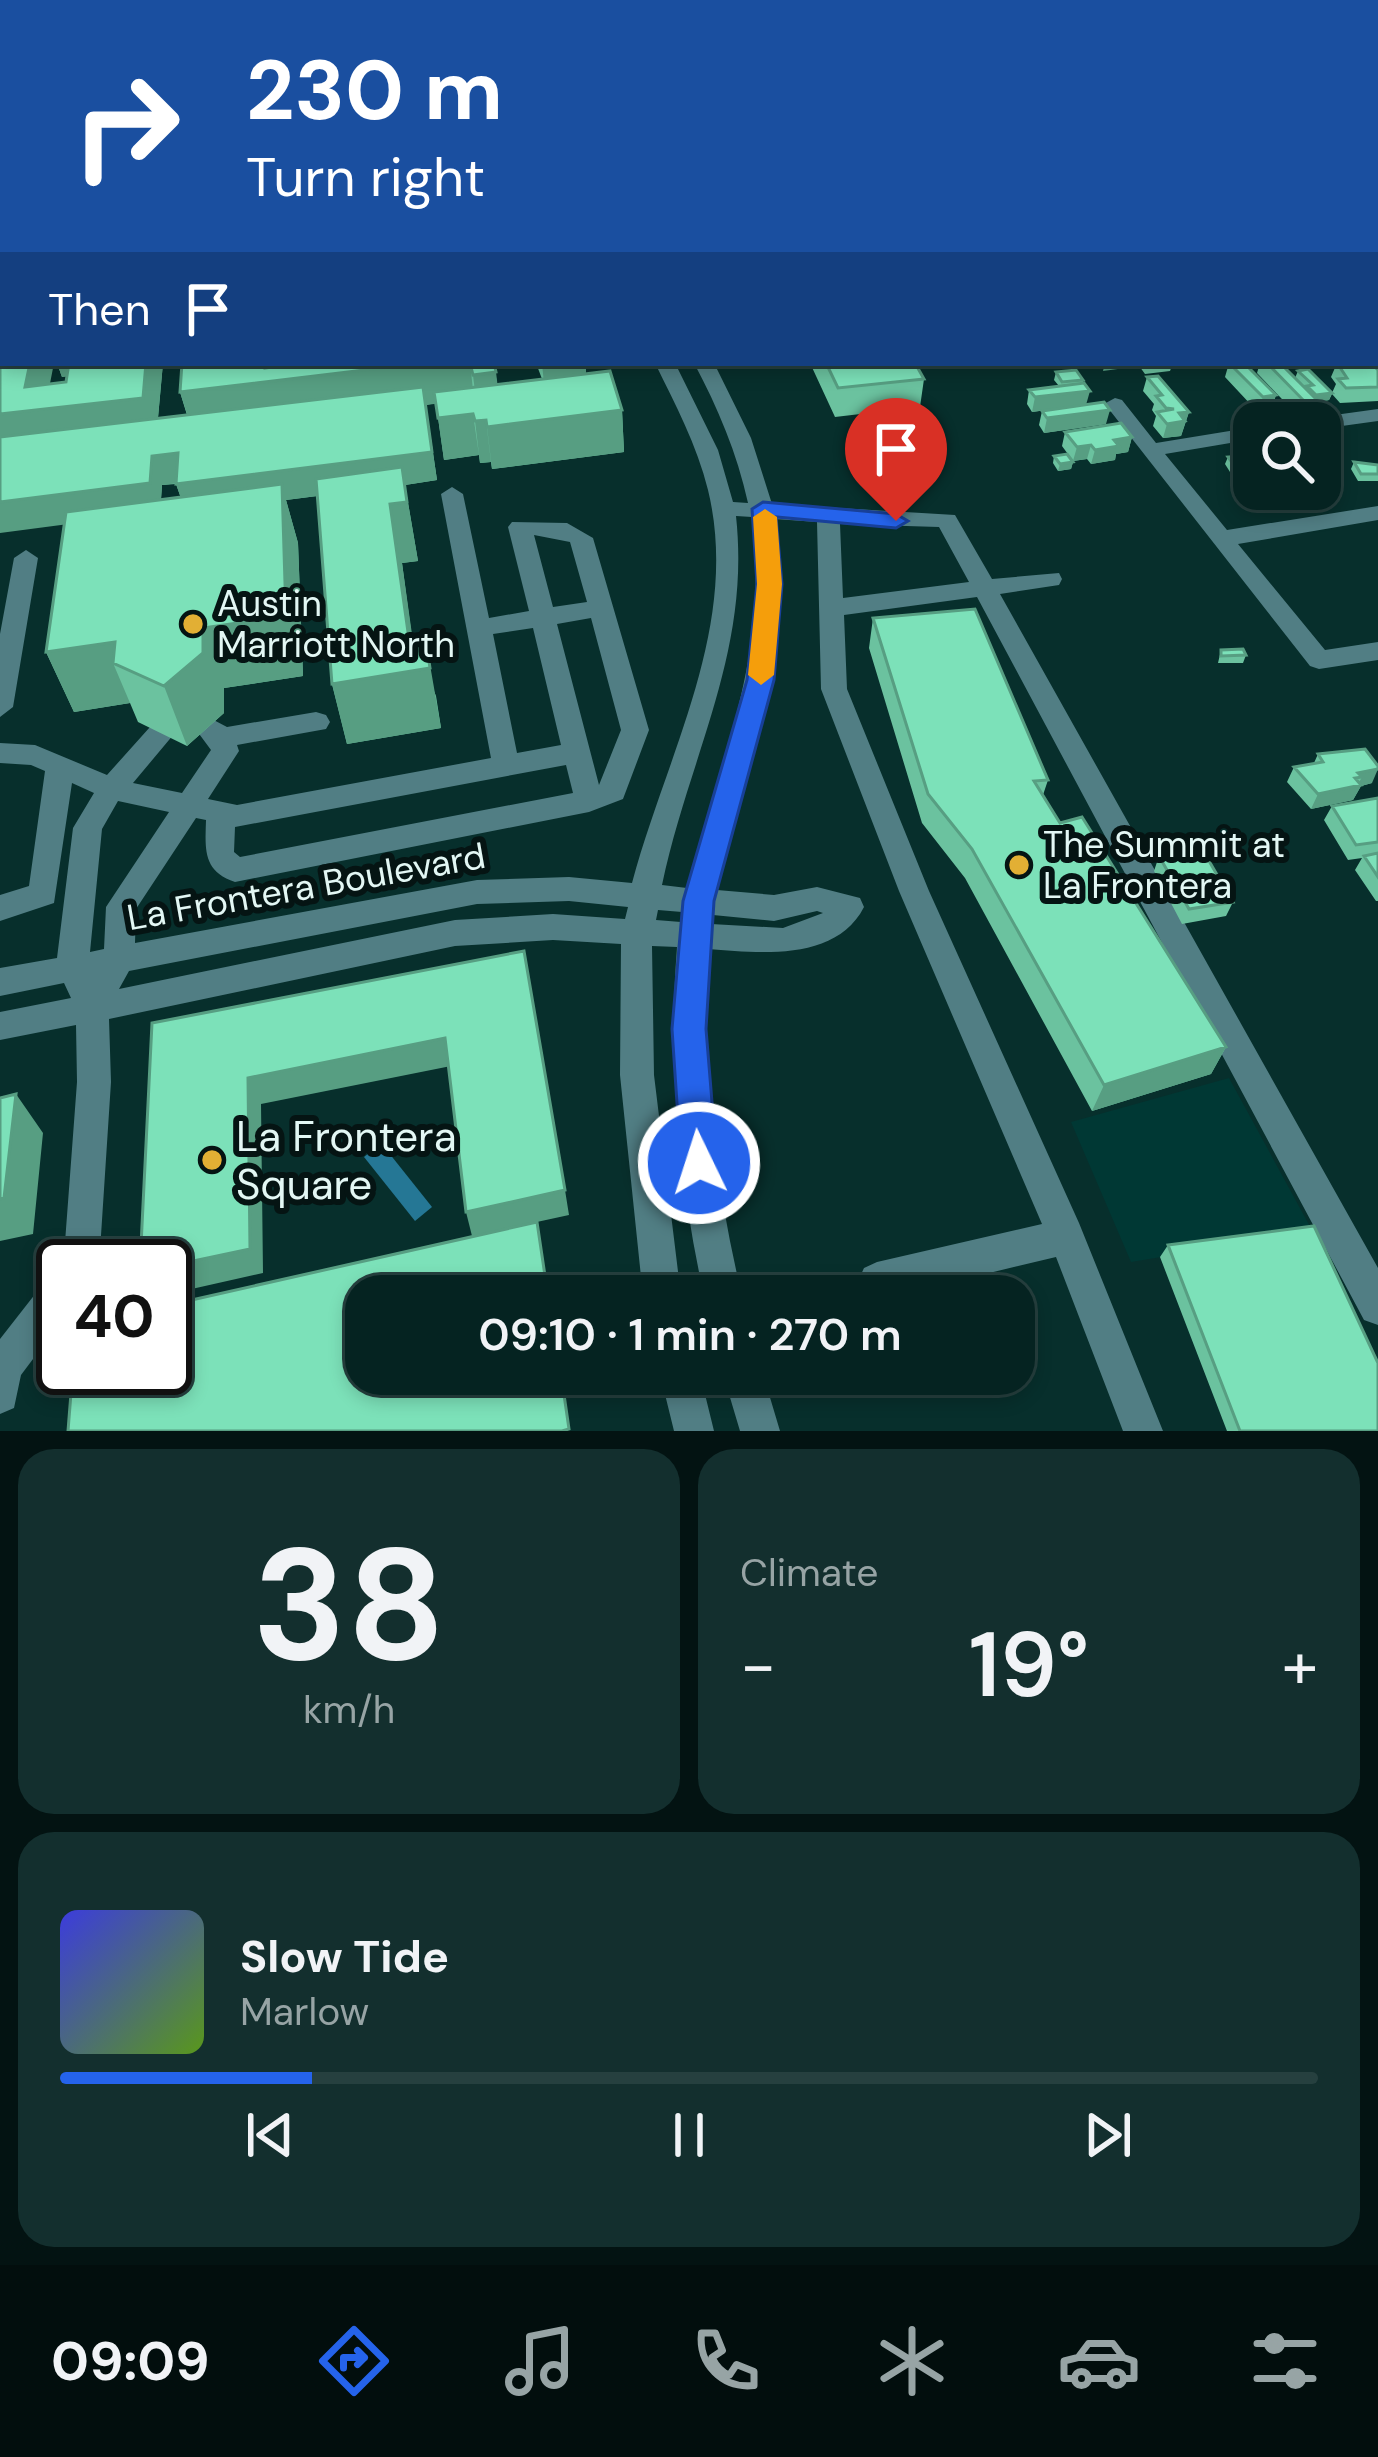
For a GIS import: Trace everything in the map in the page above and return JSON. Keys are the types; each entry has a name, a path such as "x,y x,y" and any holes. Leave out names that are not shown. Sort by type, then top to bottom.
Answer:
{"street":[{"path":"660,1275 631,1035 638,934 644,896 718,649 729,561 724,508 708,452 666,366"},
{"path":"706,366 750,453 763,509 770,584 760,680 699,901 689,1029 699,1163 719,1275"},
{"path":"1115,404 1318,660 1378,651"},
{"path":"1341,420 1378,415"},
{"path":"1150,451 1233,437"},
{"path":"452,494 506,766"},
{"path":"724,508 947,520 1378,1306"},
{"path":"1221,539 1378,513"},
{"path":"828,515 834,689 922,911 1066,1235 1143,1431"},
{"path":"220,813 219,856 235,870 589,802 613,790 635,730 581,538 567,530 520,527 589,802"},
{"path":"0,707 26,558"},
{"path":"833,608 1050,579"},
{"path":"479,628 600,608"},
{"path":"92,1008 118,958 121,907 225,751 215,732 316,722"},
{"path":"82,1239 94,1082 92,1008 73,968 88,828 111,789 160,734"},
{"path":"0,753 35,755 111,789 237,816 575,753"},
{"path":"0,908 43,894 60,766"},
{"name":"La Frontera Boulevard","path":"0,982 477,892 554,889 774,908 817,899 849,907 831,926 783,941 533,927 454,933 0,1026"},
{"path":"902,1275 1066,1235"},
{"path":"0,1394 2,1368 36,1323"},
{"path":"685,1395 694,1431"},
{"path":"749,1395 760,1431"}],"shaded area":[{"path":"1229,1078 1313,1232 1131,1262 1071,1122"}],"water":[{"path":"381,1143 432,1207 415,1221 364,1157"}],"building":[{"path":"0,366 29,366 25,387 66,382 69,366 146,366 143,398 0,414"},
{"path":"182,366 398,366 180,392"},
{"path":"471,366 495,366 496,372 473,375"},
{"path":"827,366 917,366 924,379 838,388"},
{"path":"1232,366 1247,366 1276,395 1263,397"},
{"path":"1270,366 1283,366 1319,402 1305,402"},
{"path":"1339,366 1378,366 1378,387 1346,388 1338,379 1347,378"},
{"path":"1308,369 1332,393 1316,395 1307,386 1313,385 1298,371"},
{"path":"1076,370 1083,380 1062,382 1056,372"},
{"path":"610,371 622,410 487,427 486,420 475,421 473,414 438,418 434,392"},
{"path":"1158,376 1189,412 1179,413 1185,421 1167,424 1157,412 1174,409 1166,408 1147,377"},
{"path":"1084,383 1090,391 1035,397 1029,390"},
{"path":"423,387 432,452 176,484 178,453 152,456 150,483 0,502 0,437"},
{"path":"1104,402 1110,410 1047,418 1042,411"},
{"path":"1121,423 1132,437 1114,440 1119,446 1095,450 1091,445 1077,447 1065,432"},
{"path":"1067,454 1073,462 1060,464 1054,456"},
{"path":"1354,462 1378,465 1378,474 1361,474"},
{"path":"402,467 407,502 390,504 409,639 425,636 430,668 332,684 316,479"},
{"path":"282,484 286,616 203,628 203,653 164,686 113,663 115,642 46,652 66,512"},
{"name":"The Summit at La Frontera","path":"975,609 1048,780 1034,781 1060,823 1082,817 1226,1047 1104,1085 972,849 928,794 873,618"},
{"path":"1243,649 1246,655 1221,656 1221,650"},
{"path":"1365,749 1378,769 1358,773 1362,777 1355,778 1361,785 1318,794 1294,767 1323,762 1318,754"},
{"path":"1378,798 1378,842 1356,845 1332,806"},
{"path":"1202,849 1233,902 1189,909 1159,856"},
{"path":"1378,853 1378,877 1364,856"},
{"name":"La Frontera Square","path":"524,951 565,1190 466,1212 445,1038 248,1078 250,1249 192,1261 192,1239 141,1239 152,1023"},
{"path":"16,1094 4,1198 0,1199 0,1098"},
{"path":"537,1222 545,1275 345,1275 345,1395 564,1395 569,1429 68,1431 71,1395 192,1395 192,1300"},
{"path":"1314,1226 1378,1363 1378,1431 1240,1431 1168,1245"}],"slow traffic":[{"path":"761,675 770,584 765,517"}],"place":[{"name":"Austin Marriott North","path":"193,624"},
{"name":"The Summit at La Frontera","path":"1019,865"},
{"name":"La Frontera Square","path":"212,1160"}],"route":[{"path":"699,1163 689,1029 699,901 760,680 770,584 763,509 896,521"}]}
